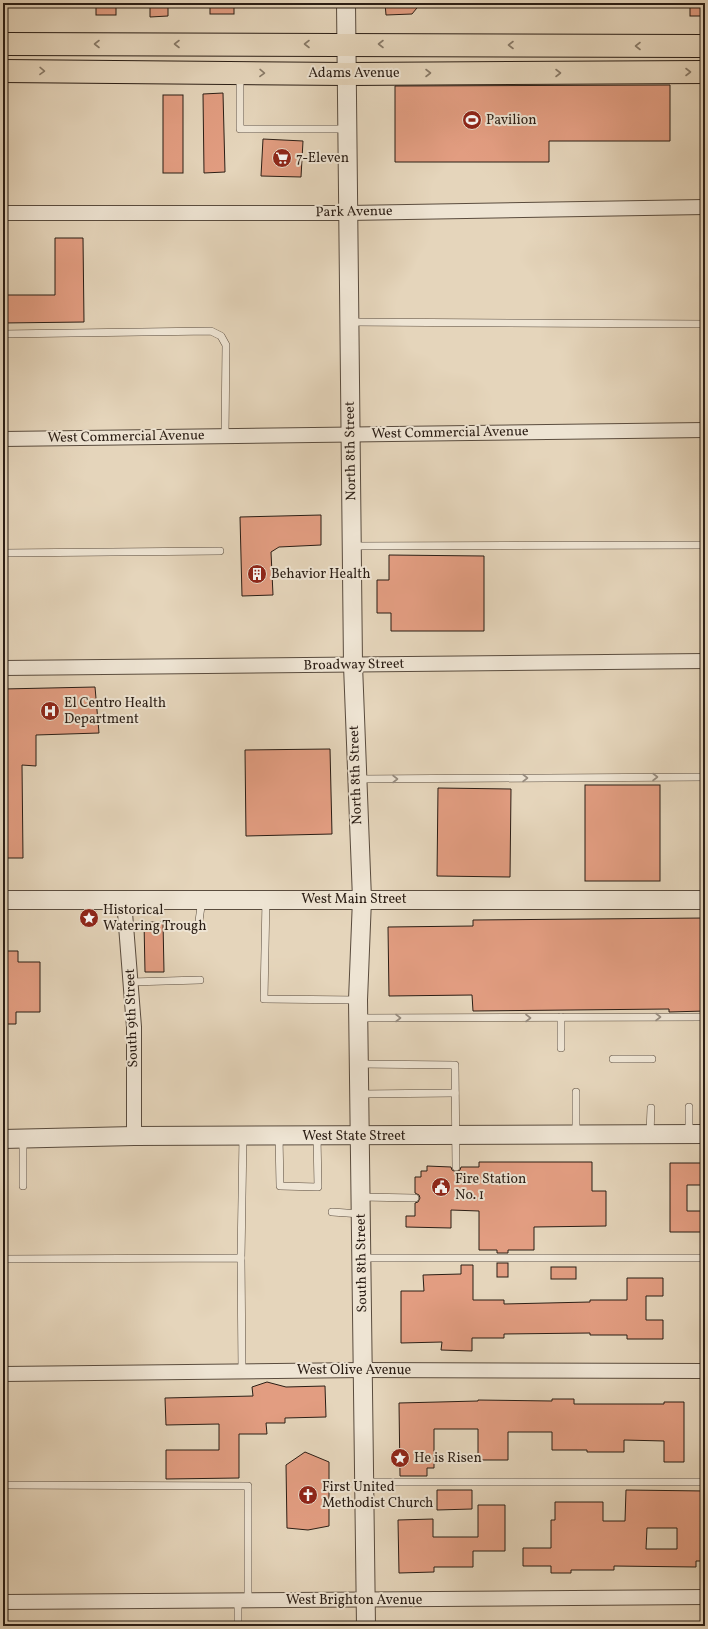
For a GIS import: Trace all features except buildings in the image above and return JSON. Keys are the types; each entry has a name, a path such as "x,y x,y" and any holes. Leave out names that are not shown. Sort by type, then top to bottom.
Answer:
{"main road":[{"name":"Adams Avenue","path":"3,44 705,46"},
{"name":"Adams Avenue","path":"3,71 347,74 705,72"}],"street":[{"name":"North 8th Street","path":"346,3 352,665 362,899"},
{"name":"Park Avenue","path":"3,213 348,213 705,207"},
{"name":"West Commercial Avenue","path":"3,439 705,430"},
{"name":"Broadway Street","path":"3,668 705,661"},
{"name":"South 8th Street","path":"362,899 358,1000 366,1626"},
{"name":"West Main Street","path":"3,900 705,900"},
{"name":"South 9th Street","path":"124,900 134,1027 134,1136"},
{"name":"West State Street","path":"3,1139 134,1136 697,1134"},
{"name":"West Olive Avenue","path":"3,1374 363,1370 705,1371"},
{"name":"West Brighton Avenue","path":"3,1602 705,1597"}],"lane":[{"path":"240,73 240,129 347,129"},
{"path":"349,322 705,324"},
{"path":"3,334 211,331 221,336 226,345 225,436"},
{"path":"351,546 705,545"},
{"path":"3,554 220,551"},
{"path":"356,779 705,777"},
{"path":"199,921 202,899"},
{"path":"266,899 264,999 358,1000"},
{"path":"131,982 200,980"},
{"path":"359,1018 705,1017"},
{"path":"561,1018 561,1048"},
{"path":"613,1059 652,1059"},
{"path":"359,1064 455,1065 456,1167"},
{"path":"576,1092 576,1134"},
{"path":"360,1094 455,1093"},
{"path":"689,1107 697,1134"},
{"path":"650,1134 651,1108"},
{"path":"242,1371 241,1258 243,1136"},
{"path":"279,1136 280,1186 318,1187 317,1136"},
{"path":"23,1138 23,1186"},
{"path":"332,1212 415,1198"},
{"path":"3,1260 241,1258"},
{"path":"362,1258 705,1258"},
{"path":"364,1482 705,1482"},
{"path":"3,1485 248,1486 243,1600 238,1626"}],"place":[{"name":"Pavilion","path":"472,120"},
{"name":"7-Eleven","path":"282,158"},
{"name":"Behavior Health","path":"257,574"},
{"name":"El Centro Health Department","path":"50,711"},
{"name":"Historical Watering Trough","path":"89,918"},
{"name":"Fire Station No. 1","path":"441,1187"},
{"name":"He is Risen","path":"400,1458"},
{"name":"First United Methodist Church","path":"308,1495"}]}
